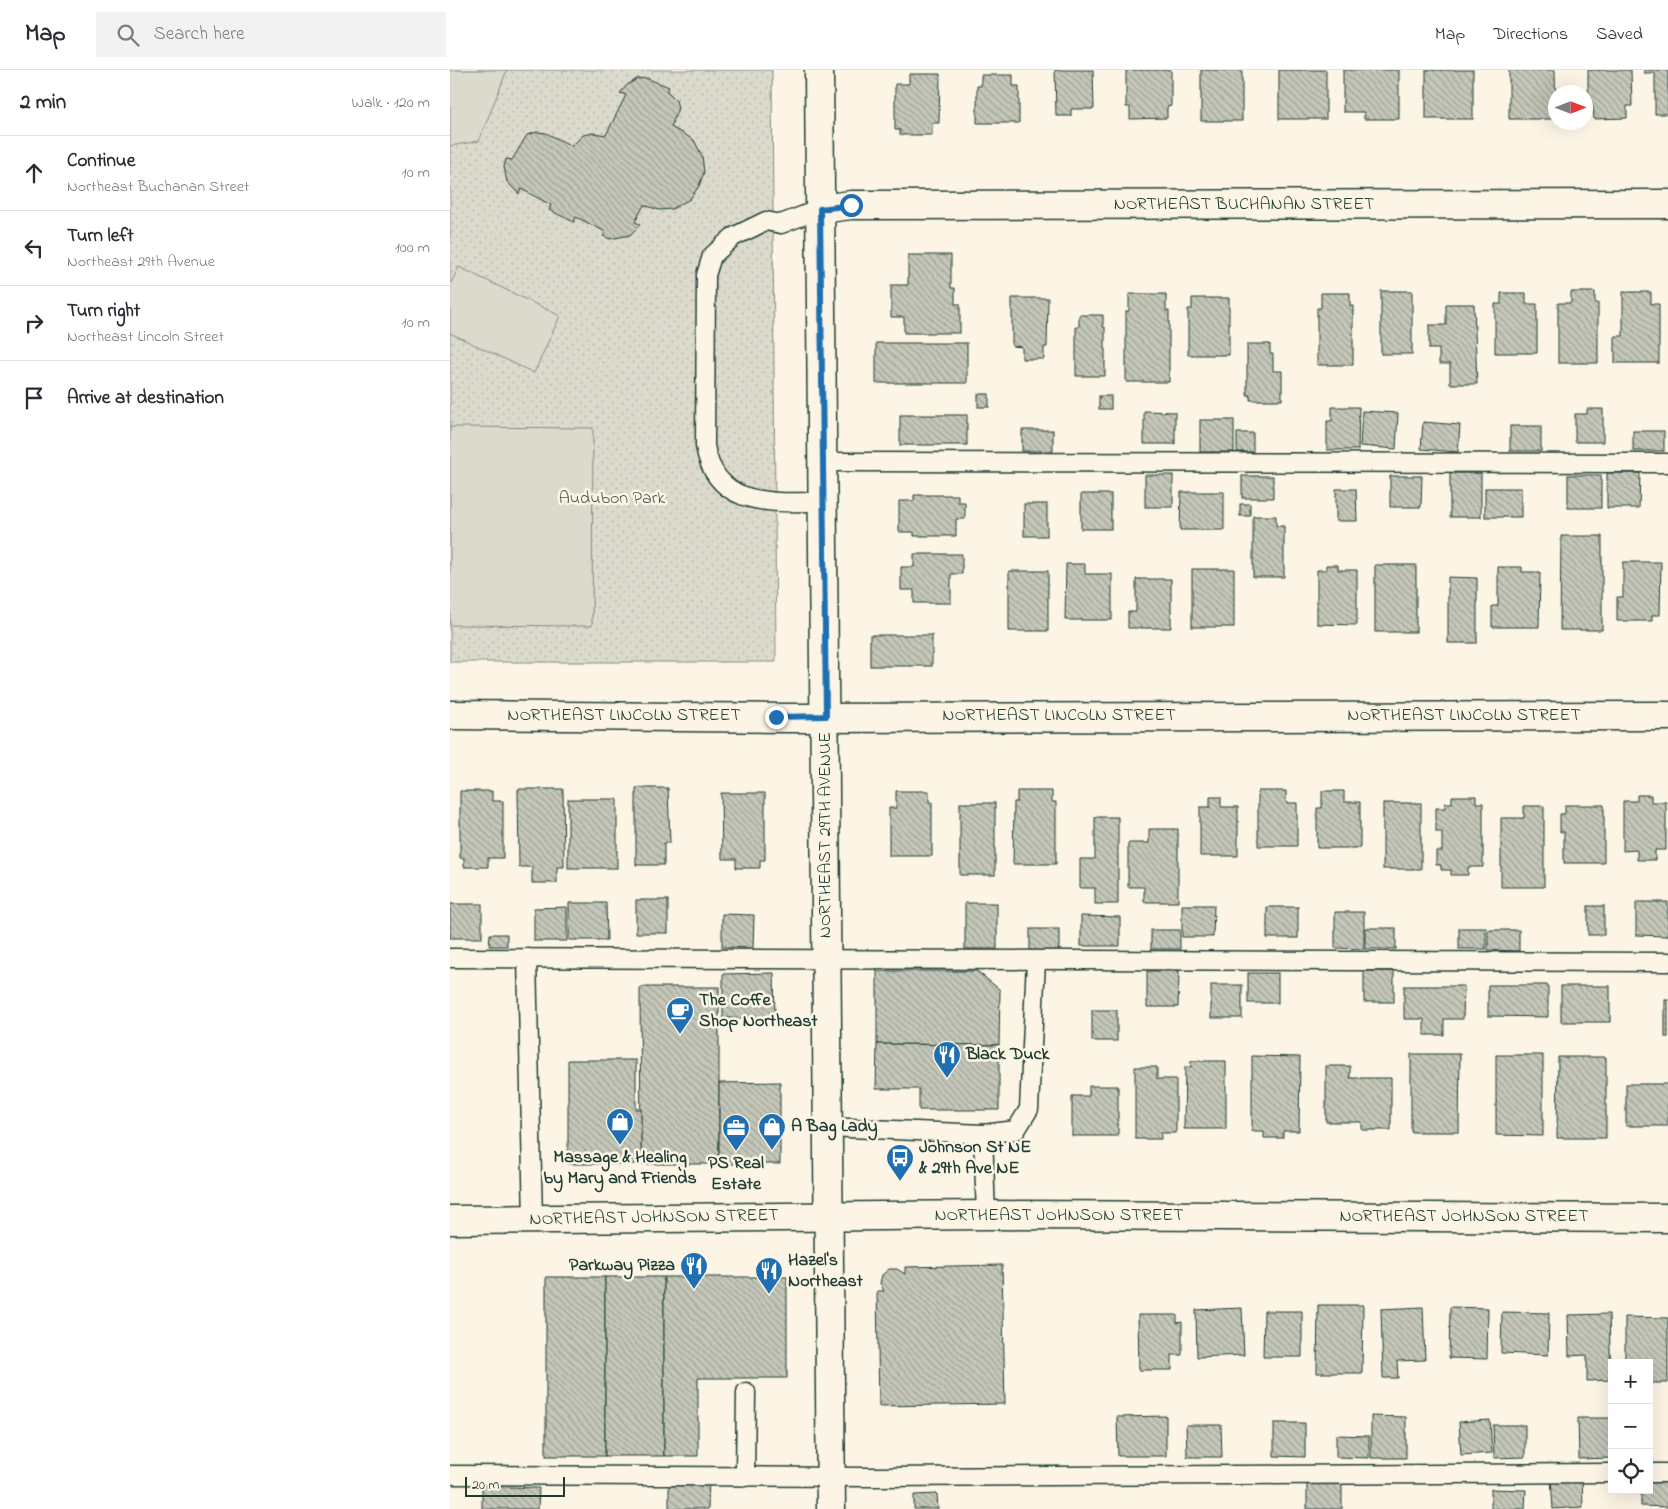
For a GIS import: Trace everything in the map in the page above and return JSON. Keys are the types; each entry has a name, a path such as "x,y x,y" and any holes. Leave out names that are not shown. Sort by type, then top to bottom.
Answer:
{"street":[{"name":"NORTHEAST 29TH AVENUE","path":"820,70 831,1509"},
{"name":"NORTHEAST BUCHANAN STREET","path":"820,209 851,205 1668,204"},
{"name":"NORTHEAST LINCOLN STREET","path":"450,715 1668,716"},
{"name":"NORTHEAST JOHNSON STREET","path":"450,1220 986,1215 1668,1218"}],"lane":[{"path":"820,209 782,224 766,221 734,237 712,256 706,275 705,446 708,461 717,479 735,493 761,501 823,502"},
{"path":"822,462 1668,463"},
{"path":"450,958 1668,962"},
{"path":"527,958 533,1220"},
{"path":"827,1127 983,1134 1016,1130 1029,1109 1036,960"},
{"path":"983,1134 986,1215"},
{"path":"745,1476 746,1392"},
{"path":"450,1475 831,1477 1608,1473"},
{"path":"1653,1473 1668,1473"}],"green space":[{"name":"Audubon Park","path":"450,70 772,70 776,662 450,662"},
{"path":"450,70 507,70 479,141 450,146"},
{"path":"459,267 560,316 534,373 450,333 450,285"},
{"path":"450,427 593,428 592,626 450,625"}],"building":[{"path":"1055,70 1093,70 1094,109 1071,109 1071,116 1056,116"},
{"path":"1126,70 1171,70 1171,106 1167,107 1167,118 1130,119 1130,107 1126,107"},
{"path":"1201,70 1242,70 1242,121 1201,121"},
{"path":"1279,70 1326,70 1326,119 1279,119"},
{"path":"1343,70 1399,70 1399,119 1364,119 1364,112 1343,112"},
{"path":"1426,70 1473,70 1473,119 1426,119"},
{"path":"1509,70 1555,70 1555,85 1548,85 1548,119 1509,119"},
{"path":"1588,70 1631,70 1632,106 1627,106 1627,118 1594,119 1593,85 1588,85"},
{"path":"1644,70 1668,70 1668,114 1655,114 1655,73 1644,73"},
{"path":"909,74 940,74 939,123 932,123 932,135 900,135 900,130 895,130 895,84 909,84"},
{"path":"981,75 1013,75 1013,86 1019,86 1019,123 977,123 977,86 981,86"},
{"path":"646,78 669,87 667,91 676,100 678,108 671,127 694,140 702,156 704,172 699,186 690,199 672,209 659,210 644,205 635,222 640,224 630,235 610,239 603,236 606,232 576,217 574,222 549,210 551,205 521,189 519,194 507,182 504,167 506,159 512,160 527,135 537,132 546,133 572,146 583,135 594,133 606,135 626,95 620,93 627,85 637,79"},
{"path":"908,255 951,255 951,288 955,288 955,304 960,304 960,333 904,333 904,317 891,317 891,285 908,285"},
{"path":"1381,291 1412,291 1412,354 1381,354"},
{"path":"1571,292 1595,292 1595,303 1598,303 1598,363 1558,363 1558,303 1571,303"},
{"path":"1623,292 1651,292 1651,304 1659,304 1659,363 1615,363 1615,336 1623,336"},
{"path":"1321,293 1350,293 1350,306 1353,306 1353,365 1317,365 1317,308 1321,308"},
{"path":"1501,293 1526,293 1526,304 1537,304 1537,353 1495,353 1495,304 1501,304"},
{"path":"1129,294 1166,294 1166,311 1169,311 1169,382 1126,382 1126,311 1129,311"},
{"path":"1012,298 1048,298 1047,347 1044,347 1044,359 1022,359 1022,347 1012,346"},
{"path":"1192,298 1229,298 1229,355 1188,355 1188,309 1192,309"},
{"path":"1446,304 1474,304 1477,384 1450,384 1450,364 1439,364 1439,349 1429,349 1429,325 1446,325"},
{"path":"1079,315 1103,315 1103,327 1105,327 1105,376 1076,376 1076,327 1079,327"},
{"path":"876,343 967,343 967,383 876,383"},
{"path":"1247,344 1270,344 1270,354 1273,354 1273,371 1282,371 1282,400 1250,400 1250,395 1247,395"},
{"path":"978,394 989,394 989,407 978,407"},
{"path":"1099,396 1111,396 1111,409 1099,409"},
{"path":"1332,407 1359,407 1358,450 1327,450 1327,421 1332,421"},
{"path":"1587,409 1603,409 1603,442 1575,442 1575,414 1587,414"},
{"path":"1144,411 1175,412 1175,444 1144,444"},
{"path":"1362,411 1398,413 1396,449 1360,446"},
{"path":"900,415 967,415 967,445 900,445"},
{"path":"1200,420 1234,420 1234,452 1200,452"},
{"path":"1423,422 1460,425 1458,452 1421,449"},
{"path":"1510,426 1541,426 1541,451 1510,451"},
{"path":"1022,430 1053,430 1053,451 1022,451"},
{"path":"1633,431 1664,431 1664,451 1633,451"},
{"path":"1237,433 1253,433 1253,452 1237,452"},
{"path":"1450,473 1481,473 1481,517 1450,517"},
{"path":"1607,473 1640,473 1639,508 1607,508"},
{"path":"1145,475 1173,475 1173,507 1145,507"},
{"path":"1568,475 1601,475 1601,508 1568,508"},
{"path":"1242,476 1273,476 1273,498 1242,498"},
{"path":"1390,476 1422,476 1421,507 1390,507"},
{"path":"1485,488 1521,488 1521,517 1485,517"},
{"path":"1336,489 1356,489 1357,521 1336,521"},
{"path":"1181,492 1224,492 1224,530 1180,530"},
{"path":"1081,494 1111,494 1111,529 1081,529"},
{"path":"914,495 958,495 958,502 965,502 965,519 956,519 956,536 914,536 914,532 899,532 899,501 914,501"},
{"path":"1024,504 1047,504 1047,536 1024,536"},
{"path":"1240,504 1250,504 1250,516 1240,516"},
{"path":"1253,516 1276,516 1276,526 1284,526 1284,577 1253,577"},
{"path":"1561,536 1602,536 1602,630 1560,630"},
{"path":"914,554 962,554 962,574 951,574 951,603 914,603 914,590 901,590 901,567 914,567"},
{"path":"1623,562 1661,562 1660,615 1652,615 1652,621 1617,621 1617,597 1623,597"},
{"path":"1066,564 1085,564 1085,574 1112,574 1112,620 1065,620"},
{"path":"1326,565 1338,565 1338,570 1357,570 1357,625 1317,624 1317,570 1326,570"},
{"path":"1375,565 1416,565 1416,632 1375,632"},
{"path":"1498,567 1522,567 1522,572 1540,572 1539,627 1492,627 1492,606 1498,606"},
{"path":"1192,569 1234,569 1234,627 1192,627"},
{"path":"1009,571 1048,571 1048,631 1009,631"},
{"path":"1448,577 1477,578 1477,643 1448,643"},
{"path":"1136,579 1171,579 1171,628 1128,628 1128,612 1136,612"},
{"path":"870,635 932,635 932,666 870,666"},
{"path":"636,788 668,788 670,843 664,843 664,865 636,865"},
{"path":"518,789 563,789 564,867 557,867 557,883 532,883 532,867 519,867"},
{"path":"460,791 492,791 492,801 503,801 503,858 488,858 488,867 464,867 464,858 460,858"},
{"path":"896,791 929,791 929,802 932,802 932,856 889,856 889,808 896,808"},
{"path":"1017,791 1052,791 1052,802 1056,802 1056,864 1013,864 1014,802 1017,802"},
{"path":"1258,791 1286,791 1286,803 1297,803 1297,846 1258,846"},
{"path":"1322,791 1344,791 1344,802 1360,802 1360,848 1317,848 1317,808 1322,808"},
{"path":"721,793 765,793 765,860 760,860 760,868 736,868 736,859 722,859"},
{"path":"1637,795 1651,795 1651,802 1666,802 1666,850 1655,850 1655,860 1637,860 1637,850 1623,851 1623,801 1637,801"},
{"path":"1452,796 1476,796 1476,803 1483,803 1483,867 1468,867 1468,875 1451,875 1451,870 1441,870 1441,865 1436,865 1436,851 1442,851 1442,832 1436,832 1436,808 1445,808 1445,803 1452,803"},
{"path":"1210,797 1221,797 1221,807 1238,807 1238,856 1200,856 1200,807 1210,807"},
{"path":"568,799 617,799 617,868 568,868"},
{"path":"960,803 995,803 995,875 960,875"},
{"path":"1383,803 1421,803 1421,869 1383,869"},
{"path":"1565,805 1604,805 1604,863 1564,863 1564,832 1560,832 1560,814 1565,814"},
{"path":"1524,806 1544,806 1544,887 1501,887 1501,818 1524,818"},
{"path":"1095,817 1118,817 1118,904 1095,904 1095,888 1080,888 1080,859 1095,859"},
{"path":"1149,829 1178,829 1178,902 1144,902 1144,887 1128,887 1128,843 1149,843"},
{"path":"636,900 668,900 668,933 636,933"},
{"path":"1636,902 1668,902 1668,936 1636,935"},
{"path":"569,903 606,903 607,940 569,940"},
{"path":"965,903 997,903 997,949 965,949"},
{"path":"450,904 482,904 482,938 450,938"},
{"path":"1182,905 1214,905 1213,937 1182,937"},
{"path":"1588,906 1604,906 1604,935 1588,935"},
{"path":"567,907 567,941 534,941 534,908"},
{"path":"1267,907 1298,907 1298,938 1267,938"},
{"path":"1335,912 1364,912 1364,949 1335,948"},
{"path":"722,914 754,915 753,948 722,947"},
{"path":"1081,916 1120,917 1120,946 1081,946"},
{"path":"1365,928 1396,928 1396,949 1365,949"},
{"path":"1459,928 1486,928 1486,949 1459,949"},
{"path":"1030,929 1059,929 1059,951 1030,951"},
{"path":"1151,930 1180,930 1180,949 1151,949"},
{"path":"1488,930 1519,930 1519,951 1488,950"},
{"path":"490,934 507,934 507,946 489,946"},
{"path":"877,971 977,971 1000,990 999,1045 877,1044"},
{"path":"1147,971 1179,971 1178,1007 1147,1007"},
{"path":"1364,971 1394,971 1394,1002 1364,1002"},
{"path":"774,973 775,1018 723,1018 723,974"},
{"path":"1248,973 1278,973 1278,1003 1248,1003"},
{"path":"1211,985 1242,985 1242,1018 1211,1018"},
{"path":"1488,985 1548,985 1548,1017 1488,1016"},
{"path":"1404,986 1464,986 1463,1019 1444,1019 1444,1035 1424,1035 1424,1019 1404,1019"},
{"path":"1561,986 1610,986 1610,1022 1561,1022"},
{"name":"The Coffe Shop Northeast","path":"640,987 719,987 719,1164 641,1164"},
{"path":"1665,1000 1668,1000 1668,1037 1665,1037"},
{"path":"1092,1010 1117,1010 1117,1041 1092,1041"},
{"path":"877,1044 999,1045 999,1110 919,1110 919,1089 876,1089"},
{"path":"1411,1054 1460,1054 1459,1132 1411,1132"},
{"path":"1496,1055 1543,1055 1543,1136 1496,1135"},
{"path":"1252,1056 1300,1057 1299,1131 1283,1131 1283,1138 1264,1138 1264,1131 1252,1131"},
{"path":"1558,1057 1606,1057 1606,1138 1557,1138"},
{"path":"568,1060 636,1060 636,1109 641,1109 641,1164 568,1164"},
{"path":"1191,1061 1226,1061 1226,1129 1184,1129 1185,1067 1191,1067"},
{"path":"1326,1066 1350,1066 1350,1078 1391,1078 1391,1130 1362,1130 1362,1122 1326,1122"},
{"path":"1135,1067 1157,1067 1157,1079 1176,1079 1176,1133 1161,1133 1161,1139 1135,1139"},
{"path":"780,1082 780,1164 719,1164 719,1083"},
{"path":"1626,1084 1668,1084 1668,1126 1626,1126"},
{"path":"1089,1086 1118,1086 1118,1136 1072,1136 1072,1096 1089,1096"},
{"path":"1002,1265 1005,1404 879,1406 877,1291 884,1291 880,1283 882,1275 889,1269 897,1269 905,1274 905,1267"},
{"path":"546,1277 605,1277 605,1456 546,1456"},
{"path":"605,1277 664,1277 664,1456 605,1456"},
{"path":"664,1277 787,1277 787,1378 698,1378 698,1456 664,1456"},
{"path":"1318,1305 1363,1305 1362,1373 1317,1373"},
{"path":"1423,1307 1425,1360 1397,1361 1398,1378 1383,1378 1381,1309"},
{"path":"1450,1307 1488,1308 1487,1359 1449,1358"},
{"path":"1242,1308 1244,1355 1197,1357 1196,1310"},
{"path":"1264,1311 1302,1311 1302,1357 1263,1357"},
{"path":"1502,1312 1549,1313 1548,1355 1501,1353"},
{"path":"1609,1314 1610,1359 1608,1359 1608,1380 1587,1381 1587,1355 1569,1356 1568,1315"},
{"path":"1138,1315 1177,1315 1177,1323 1182,1322 1182,1355 1172,1355 1172,1370 1139,1370"},
{"path":"1625,1317 1668,1318 1668,1383 1653,1383 1653,1359 1625,1359"},
{"path":"1166,1416 1166,1456 1118,1456 1117,1417"},
{"path":"1371,1416 1406,1417 1406,1458 1371,1458"},
{"path":"1578,1418 1608,1418 1608,1458 1579,1459"},
{"path":"1490,1420 1492,1453 1461,1455 1459,1422"},
{"path":"1274,1423 1305,1423 1305,1457 1274,1456"},
{"path":"1186,1425 1221,1425 1222,1457 1187,1457"},
{"path":"1493,1425 1525,1425 1525,1457 1494,1458"},
{"path":"1336,1435 1369,1436 1369,1458 1336,1457"},
{"path":"669,1477 709,1478 708,1509 669,1509"},
{"path":"1582,1477 1583,1507 1553,1509 1551,1478"},
{"path":"1653,1477 1668,1477 1668,1507 1641,1506 1641,1494 1653,1494"},
{"path":"1342,1479 1342,1509 1307,1509 1307,1480"},
{"path":"482,1486 539,1488 538,1509 482,1509"},
{"path":"1491,1489 1526,1490 1525,1509 1491,1509"},
{"path":"937,1494 938,1509 914,1509 914,1495"}],"place":[{"name":"The Coffe Shop Northeast","path":"680,1035"},
{"name":"Black Duck","path":"947,1079"},
{"name":"Massage & Healing by Mary and Friends","path":"620,1146"},
{"name":"A Bag Lady","path":"772,1151"},
{"name":"PS Real Estate","path":"736,1152"},
{"name":"Johnson St NE & 29th Ave NE","path":"900,1182"},
{"name":"Parkway Pizza","path":"694,1290"},
{"name":"Hazel's Northeast","path":"769,1295"}],"route":[{"path":"776,717 826,716 820,209 851,205"}]}
